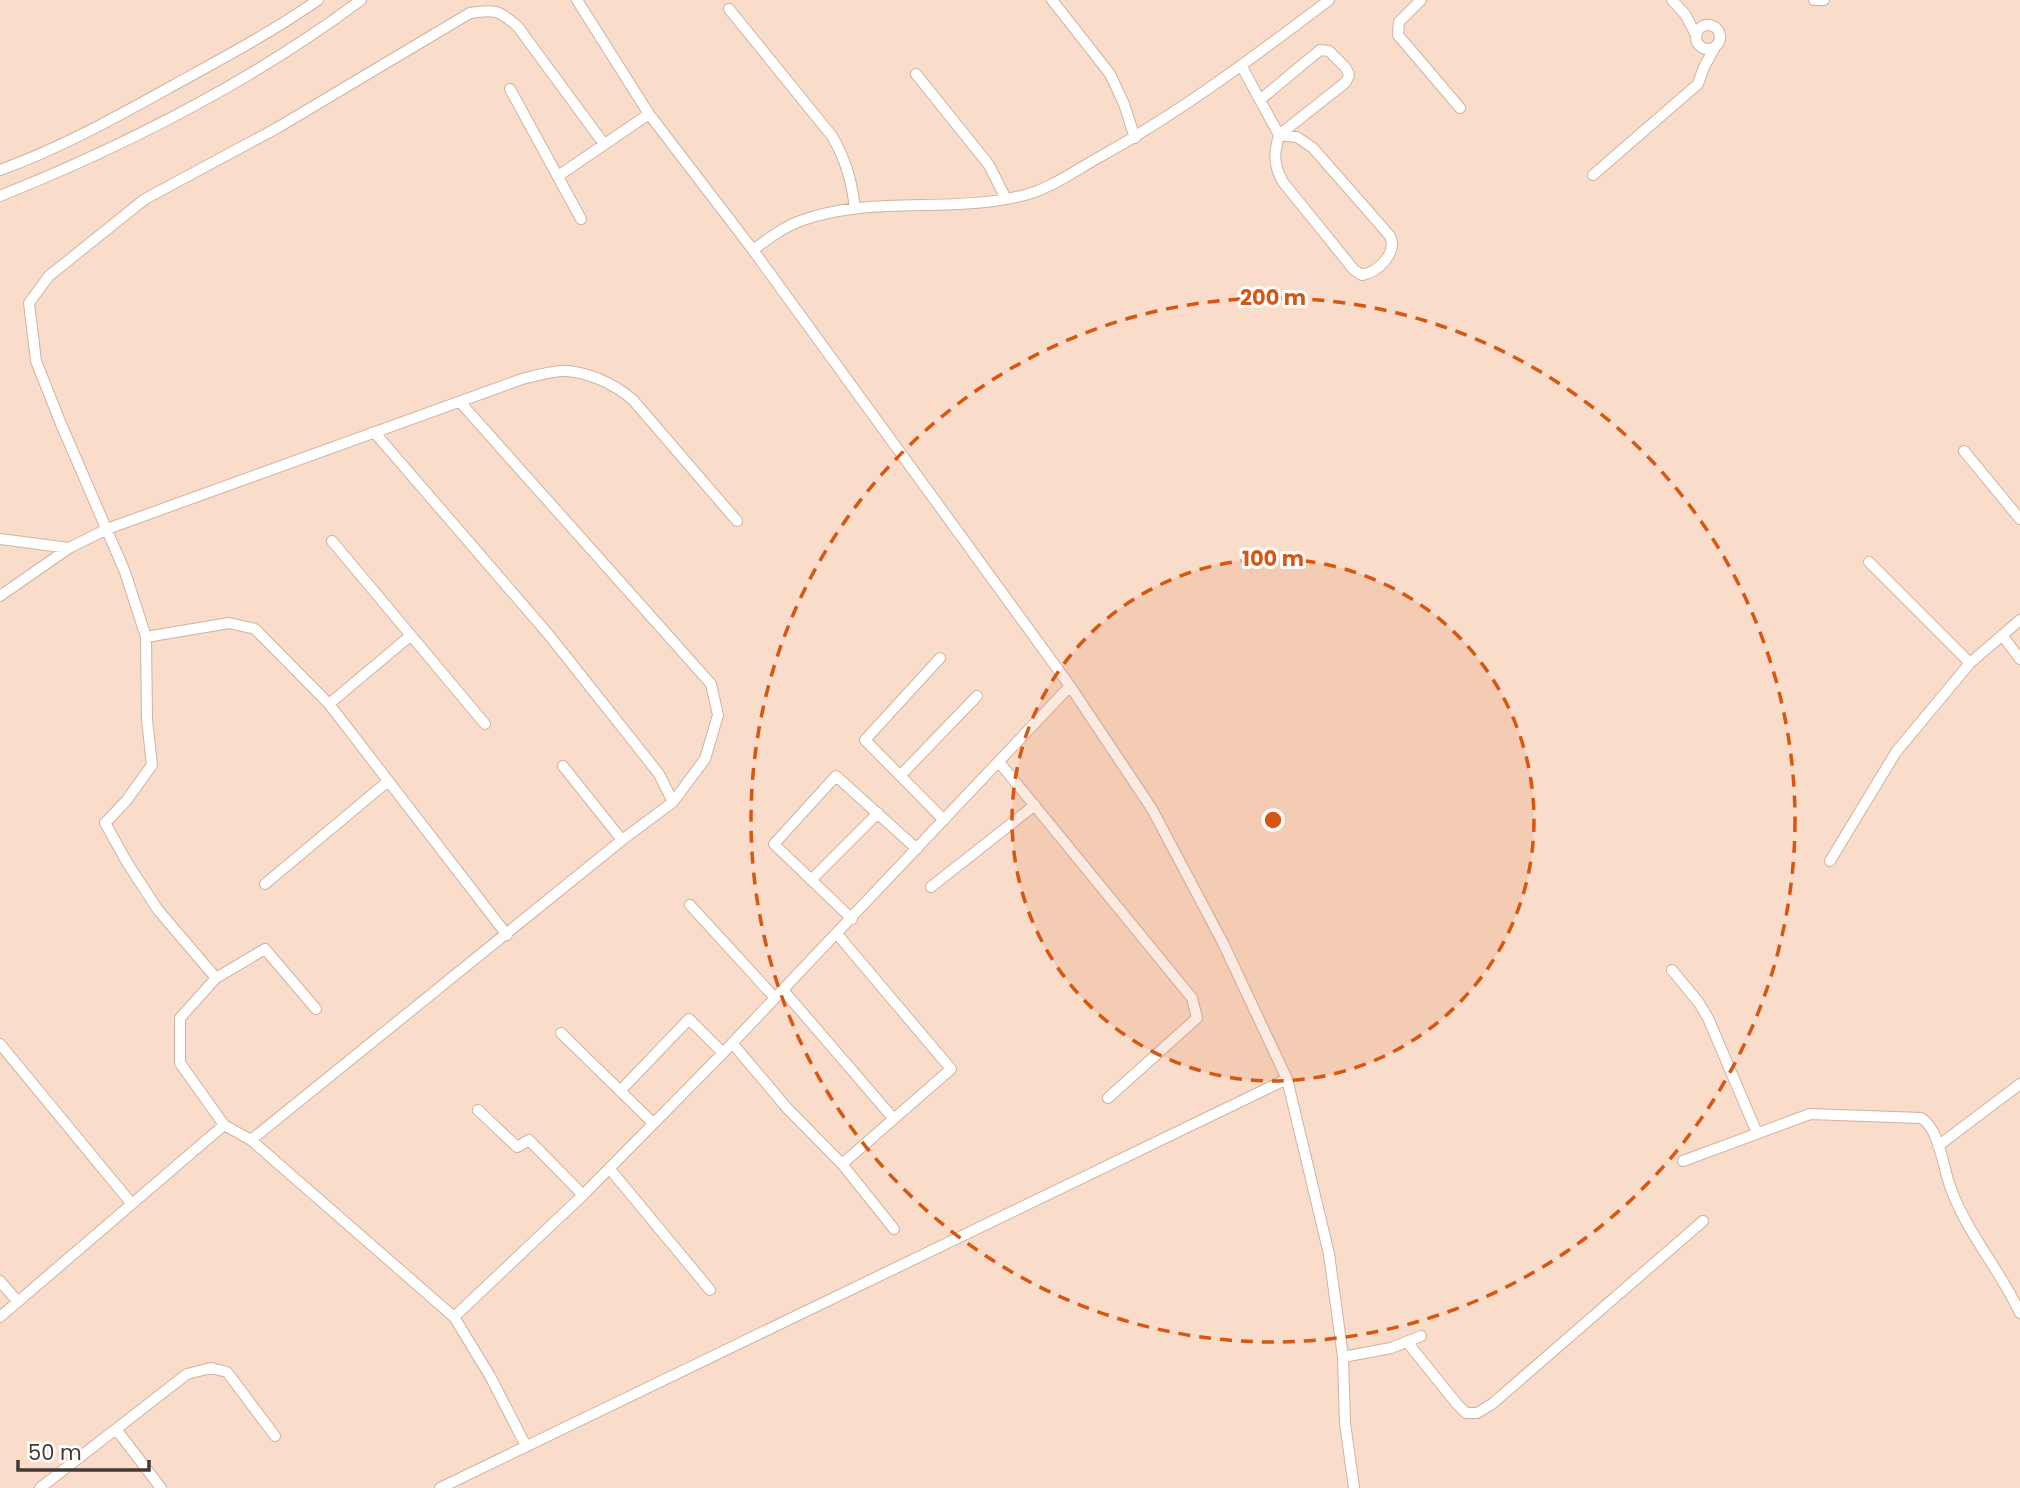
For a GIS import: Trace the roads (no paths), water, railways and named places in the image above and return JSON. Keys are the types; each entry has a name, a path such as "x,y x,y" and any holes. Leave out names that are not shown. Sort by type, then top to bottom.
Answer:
{"lane":[{"path":"0,170 30,159 118,116 234,52 318,0"},
{"path":"0,196 128,140 241,80 315,34 361,0"},
{"path":"577,0 649,114 753,250 1070,687 1152,809 1223,943 1287,1079 1329,1254 1343,1357 1345,1423 1354,1488"},
{"path":"1052,0 1110,74 1125,104 1135,138"},
{"path":"753,250 776,233 801,221 828,213 1006,199 1046,187 1135,138 1242,67 1329,0"},
{"path":"1421,0 1399,22 1398,35 1460,108"},
{"path":"1671,0 1685,14 1697,39 1704,67"},
{"path":"1814,0 1824,0"},
{"path":"216,978 158,911 105,823 126,801 152,765 147,720 146,637 125,572 36,361 29,303 49,276 145,199 277,128 470,13 491,9 506,15 518,27 604,144"},
{"path":"729,9 832,136 845,159 853,184 855,209"},
{"path":"1593,175 1698,84 1704,67 1720,41 1720,33 1715,27 1685,14"},
{"path":"1697,39 1700,28 1707,24"},
{"path":"1697,39 1704,48 1715,47"},
{"path":"1261,99 1320,50 1332,53 1348,71 1346,82 1279,135"},
{"path":"1242,67 1279,135 1274,160 1276,172 1354,270 1362,275 1370,273 1392,252 1393,241 1390,236 1313,148 1297,137 1279,135"},
{"path":"916,74 989,165 1006,199"},
{"path":"510,89 581,219"},
{"path":"558,176 649,114"},
{"path":"0,596 69,548 107,529 522,379 562,371 589,375 623,391 737,521"},
{"path":"251,1140 622,840 673,802 705,759 718,715 711,684 460,402"},
{"path":"375,433 549,635 659,774 673,802"},
{"path":"1964,451 2020,519"},
{"path":"0,539 69,548"},
{"path":"332,541 485,724"},
{"path":"1870,562 1970,663"},
{"path":"1830,861 1896,752 1970,663 2020,621"},
{"path":"146,637 229,623 255,629 329,704 507,934"},
{"path":"2002,635 2020,659"},
{"path":"329,704 410,636"},
{"path":"940,658 865,740 944,820"},
{"path":"454,1317 583,1195 732,1044 1070,687"},
{"path":"900,776 977,696"},
{"path":"999,762 1192,998 1196,1018 1108,1098"},
{"path":"563,766 622,840"},
{"path":"852,919 774,844 836,776 918,849"},
{"path":"265,884 387,782"},
{"path":"931,887 1035,805"},
{"path":"811,880 877,813"},
{"path":"690,905 779,994 893,1118"},
{"path":"837,934 951,1069 842,1164"},
{"path":"316,1009 265,949 216,978 180,1018 180,1063 224,1125 251,1140 454,1317 490,1376 526,1446"},
{"path":"1672,970 1708,1018 1757,1133"},
{"path":"620,1091 689,1019 723,1053"},
{"path":"561,1032 653,1124"},
{"path":"0,1044 131,1203"},
{"path":"732,1044 787,1108 842,1164 894,1229"},
{"path":"440,1488 1287,1079"},
{"path":"1937,1146 2020,1084"},
{"path":"478,1110 517,1147 529,1140 583,1195"},
{"path":"1683,1161 1810,1114 1914,1117 1927,1121 1964,1221 2008,1287 2020,1313"},
{"path":"0,1317 224,1125"},
{"path":"609,1168 710,1290"},
{"path":"1407,1342 1457,1404 1466,1413 1477,1413 1492,1404 1703,1221"},
{"path":"0,1281 18,1302"},
{"path":"1343,1357 1391,1348 1421,1336"},
{"path":"40,1488 187,1374 211,1368 227,1372 275,1436"},
{"path":"116,1429 161,1488"}]}
